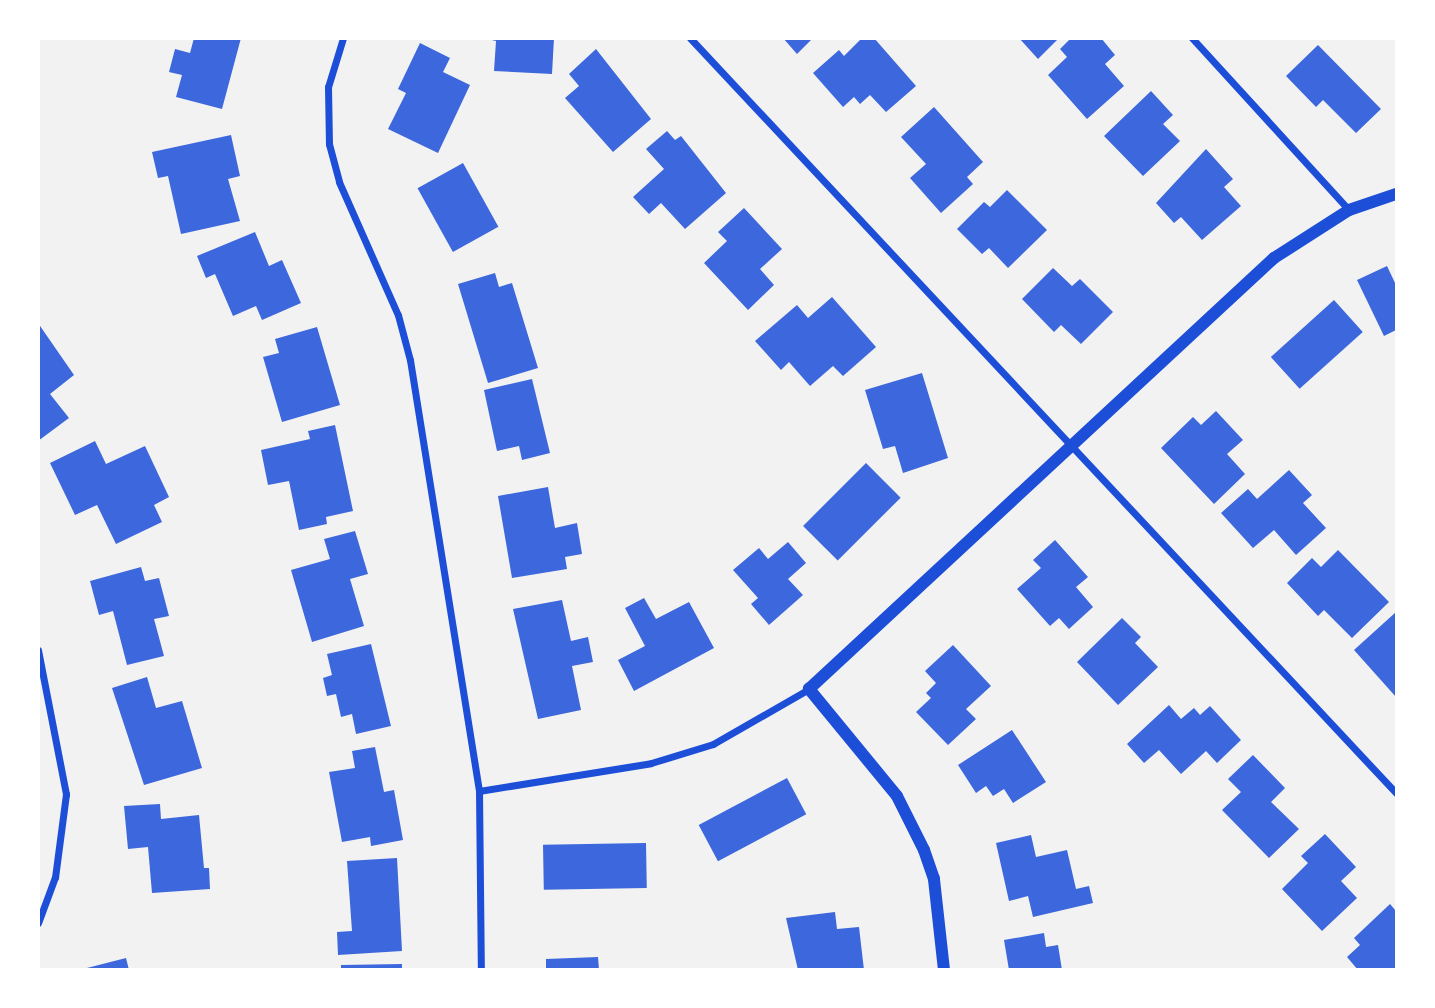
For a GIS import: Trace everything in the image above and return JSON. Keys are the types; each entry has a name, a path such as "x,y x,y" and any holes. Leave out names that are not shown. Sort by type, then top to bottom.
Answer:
{"street":[{"path":"343,38 328,87 329,144 339,182 398,315 410,360 479,791 481,970"},
{"path":"690,38 1396,793"},
{"path":"1192,38 1349,210"},
{"path":"479,791 651,763 713,744 809,690 1274,258 1349,210 1396,194"},
{"path":"38,650 66,794 55,877 38,923"},
{"path":"809,690 890,785 925,850 934,879 944,970"}],"building":[{"path":"194,38 241,38 222,109 176,97 182,75 169,72 175,49 190,53"},
{"path":"483,38 554,38 552,74 494,71 496,41"},
{"path":"783,38 813,38 797,54"},
{"path":"862,38 874,38 916,86 886,112 870,95 860,104 854,97 843,107 813,73 839,50 844,56"},
{"path":"1019,38 1059,38 1038,59"},
{"path":"1071,38 1101,38 1115,55 1105,64 1124,86 1087,119 1048,75 1067,57 1060,49"},
{"path":"420,43 450,58 443,72 470,85 438,153 388,129 406,93 398,89"},
{"path":"1318,45 1381,109 1356,133 1323,100 1316,107 1286,76"},
{"path":"596,49 651,119 613,152 565,98 579,86 569,74"},
{"path":"1151,91 1173,115 1163,124 1180,141 1143,176 1104,136"},
{"path":"934,107 983,162 967,177 973,184 941,213 910,178 926,164 901,137"},
{"path":"667,131 675,140 681,136 726,193 685,229 661,203 649,214 633,197 664,169 646,149"},
{"path":"231,135 240,176 228,179 240,221 181,234 168,176 158,178 152,152"},
{"path":"1206,149 1233,179 1224,187 1241,206 1202,240 1181,217 1174,223 1156,203"},
{"path":"463,163 498,227 453,252 418,188"},
{"path":"1007,190 1047,230 1008,268 989,248 982,254 957,229 984,202 990,207"},
{"path":"744,208 782,249 760,269 774,285 748,310 704,263 727,241 718,232"},
{"path":"255,232 269,266 282,260 301,303 262,320 256,306 233,316 215,274 206,278 197,256"},
{"path":"1387,266 1396,285 1396,330 1384,336 1357,280"},
{"path":"1053,268 1072,286 1080,279 1113,312 1081,344 1061,325 1054,332 1022,299"},
{"path":"495,273 499,287 512,283 538,368 488,383 458,284"},
{"path":"832,297 876,347 843,376 833,366 810,386 789,362 781,370 755,341 797,305 808,318"},
{"path":"1334,300 1363,332 1300,389 1271,357"},
{"path":"38,323 74,375 50,394 69,418 38,441"},
{"path":"317,327 340,405 282,422 263,357 279,353 275,339"},
{"path":"922,373 948,458 903,473 895,446 883,449 865,390"},
{"path":"532,379 550,453 522,460 519,446 497,451 484,390"},
{"path":"1216,411 1243,440 1227,454 1245,474 1214,504 1161,448 1193,417 1201,425"},
{"path":"335,425 353,511 326,517 327,524 299,530 289,481 268,485 261,450 310,439 308,431"},
{"path":"95,441 106,464 145,446 169,497 154,505 162,522 116,544 97,505 75,515 50,463"},
{"path":"866,463 901,498 838,561 803,526"},
{"path":"1289,470 1312,495 1303,503 1326,528 1296,555 1274,530 1253,548 1221,513 1248,489 1257,499"},
{"path":"548,487 555,528 577,523 582,554 565,557 567,569 512,578 498,496"},
{"path":"355,531 368,574 350,579 364,626 312,642 291,570 330,559 324,539"},
{"path":"1055,540 1088,577 1076,587 1093,607 1069,629 1059,618 1050,626 1017,589 1041,568 1033,560"},
{"path":"788,542 806,563 788,579 803,595 769,625 751,604 758,598 733,570 759,548 768,559"},
{"path":"1338,550 1389,602 1352,638 1324,610 1318,616 1287,583 1312,558 1321,567"},
{"path":"141,567 145,581 159,578 169,616 154,619 164,656 127,665 113,611 99,615 90,581"},
{"path":"644,598 656,619 689,602 714,648 634,691 618,660 645,646 625,608"},
{"path":"562,600 571,641 588,637 593,662 572,666 581,710 538,719 513,609"},
{"path":"1396,612 1396,697 1354,650"},
{"path":"1122,618 1141,637 1135,643 1158,667 1118,705 1077,662"},
{"path":"371,644 391,726 356,734 352,714 341,717 336,694 327,696 323,678 332,675 327,654"},
{"path":"953,645 991,686 966,709 976,719 948,745 916,712 931,698 926,693 936,683 925,671"},
{"path":"147,677 156,708 182,701 202,768 144,785 112,688"},
{"path":"1169,705 1181,719 1194,708 1200,715 1210,706 1241,740 1217,763 1206,751 1181,774 1159,750 1144,763 1127,744"},
{"path":"1012,730 1046,782 1013,803 1004,789 993,796 986,786 976,793 958,765"},
{"path":"375,747 384,792 394,790 403,840 371,846 370,837 342,842 329,772 355,768 352,751"},
{"path":"1253,755 1285,788 1271,802 1299,829 1269,858 1222,810 1241,792 1228,779"},
{"path":"787,778 806,814 718,861 699,825"},
{"path":"160,804 161,819 199,815 204,868 209,868 210,889 152,893 148,847 128,849 124,806"},
{"path":"1325,834 1356,867 1341,881 1357,898 1322,931 1282,889 1308,863 1301,856"},
{"path":"1031,835 1036,857 1067,850 1076,889 1089,886 1093,903 1033,917 1028,896 1009,901 996,843"},
{"path":"646,843 647,888 544,890 543,845"},
{"path":"397,858 402,951 338,955 337,932 352,931 347,861"},
{"path":"1390,904 1396,911 1396,970 1358,970 1347,957 1360,945 1354,938"},
{"path":"835,912 837,929 859,927 864,970 798,970 786,918"},
{"path":"1044,933 1046,947 1058,945 1062,970 1009,970 1004,940"},
{"path":"598,957 599,970 546,970 546,959"},
{"path":"126,958 129,970 83,970 83,969"},
{"path":"402,964 402,970 341,970 341,965"}]}
